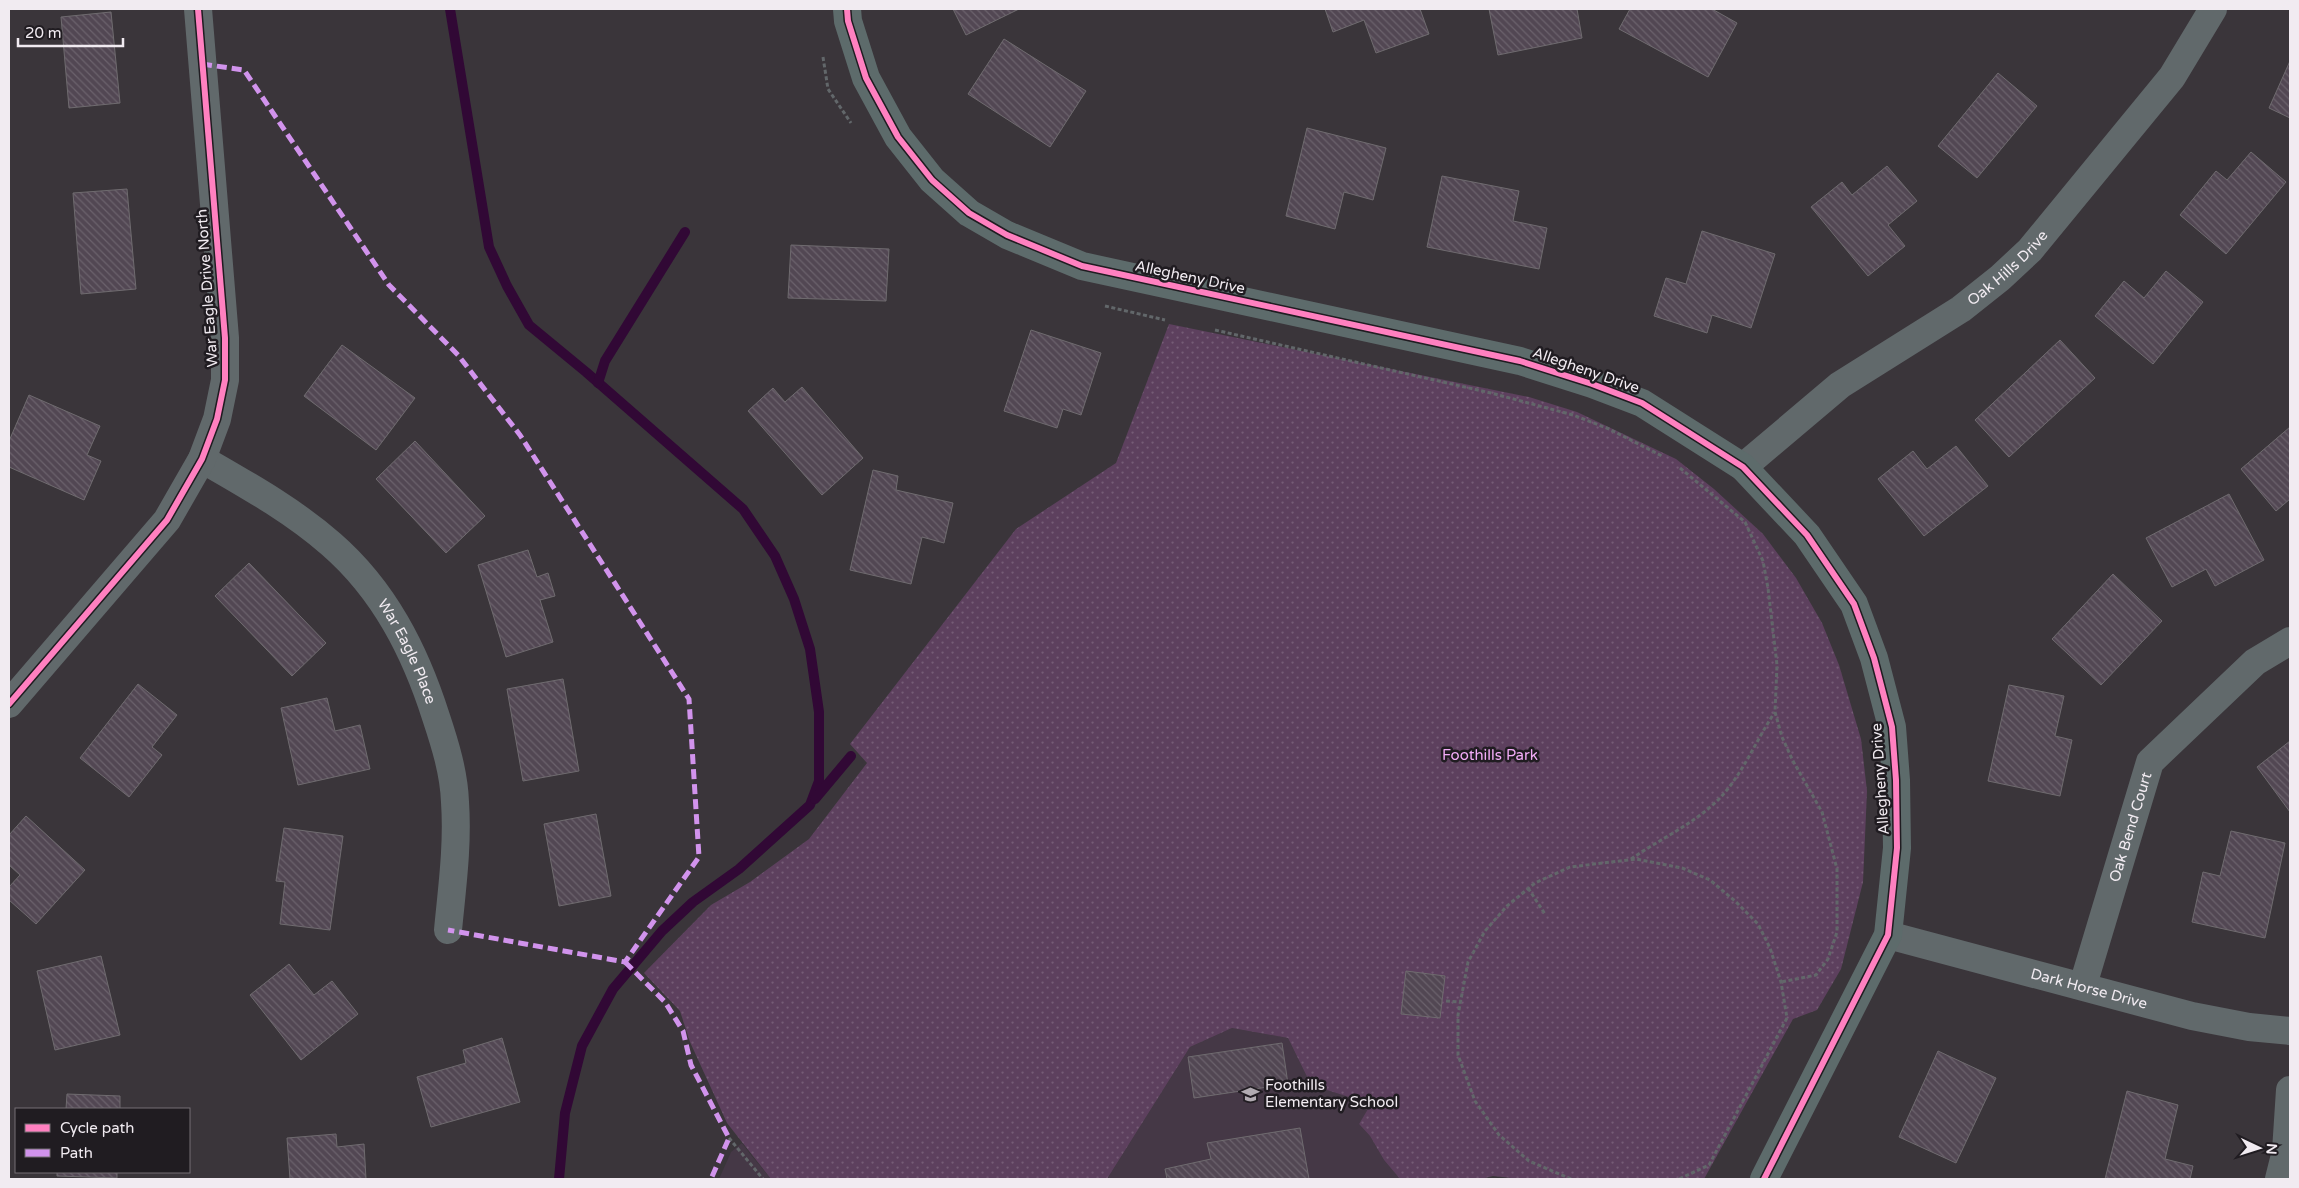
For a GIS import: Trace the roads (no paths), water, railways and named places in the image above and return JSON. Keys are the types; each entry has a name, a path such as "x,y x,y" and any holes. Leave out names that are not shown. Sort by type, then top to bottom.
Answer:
{"street":[{"name":"War Eagle Drive North","path":"9,704 167,520 202,459 217,419 225,380 225,338 198,9"},
{"name":"Allegheny Drive","path":"847,9 848,21 866,78 898,137 932,180 969,214 1015,239 1082,266 1520,361 1592,384 1642,403 1743,467 1808,535 1854,604 1874,658 1892,727 1896,780 1897,848 1888,935 1764,1179"},
{"name":"Oak Hills Drive","path":"1743,467 1840,384 1961,309 2000,278 2030,250 2172,77 2213,9"},
{"name":"War Eagle Place","path":"202,459 285,508 332,545 372,585 401,631 424,679 447,750 453,784 455,801 455,854 448,930"},
{"name":"Oak Bend Court","path":"2083,986 2150,762 2255,662 2290,641"},
{"name":"Dark Horse Drive","path":"1888,935 2192,1016 2249,1027 2290,1031"},
{"path":"2279,1179 2286,1151 2290,1090"}],"waterway":[{"path":"450,9 489,247 507,286 529,325 586,372 743,509 775,556 794,599 810,649 819,712 819,781 810,805 739,869 693,902 662,931 613,989 582,1046 565,1113 559,1179"},
{"path":"598,383 605,361 685,232"},
{"path":"815,799 851,756"}],"place":[{"name":"Foothills Elementary School","path":"1251,1094"}],"park label":[{"name":"Foothills Park","path":"1490,755"}]}
